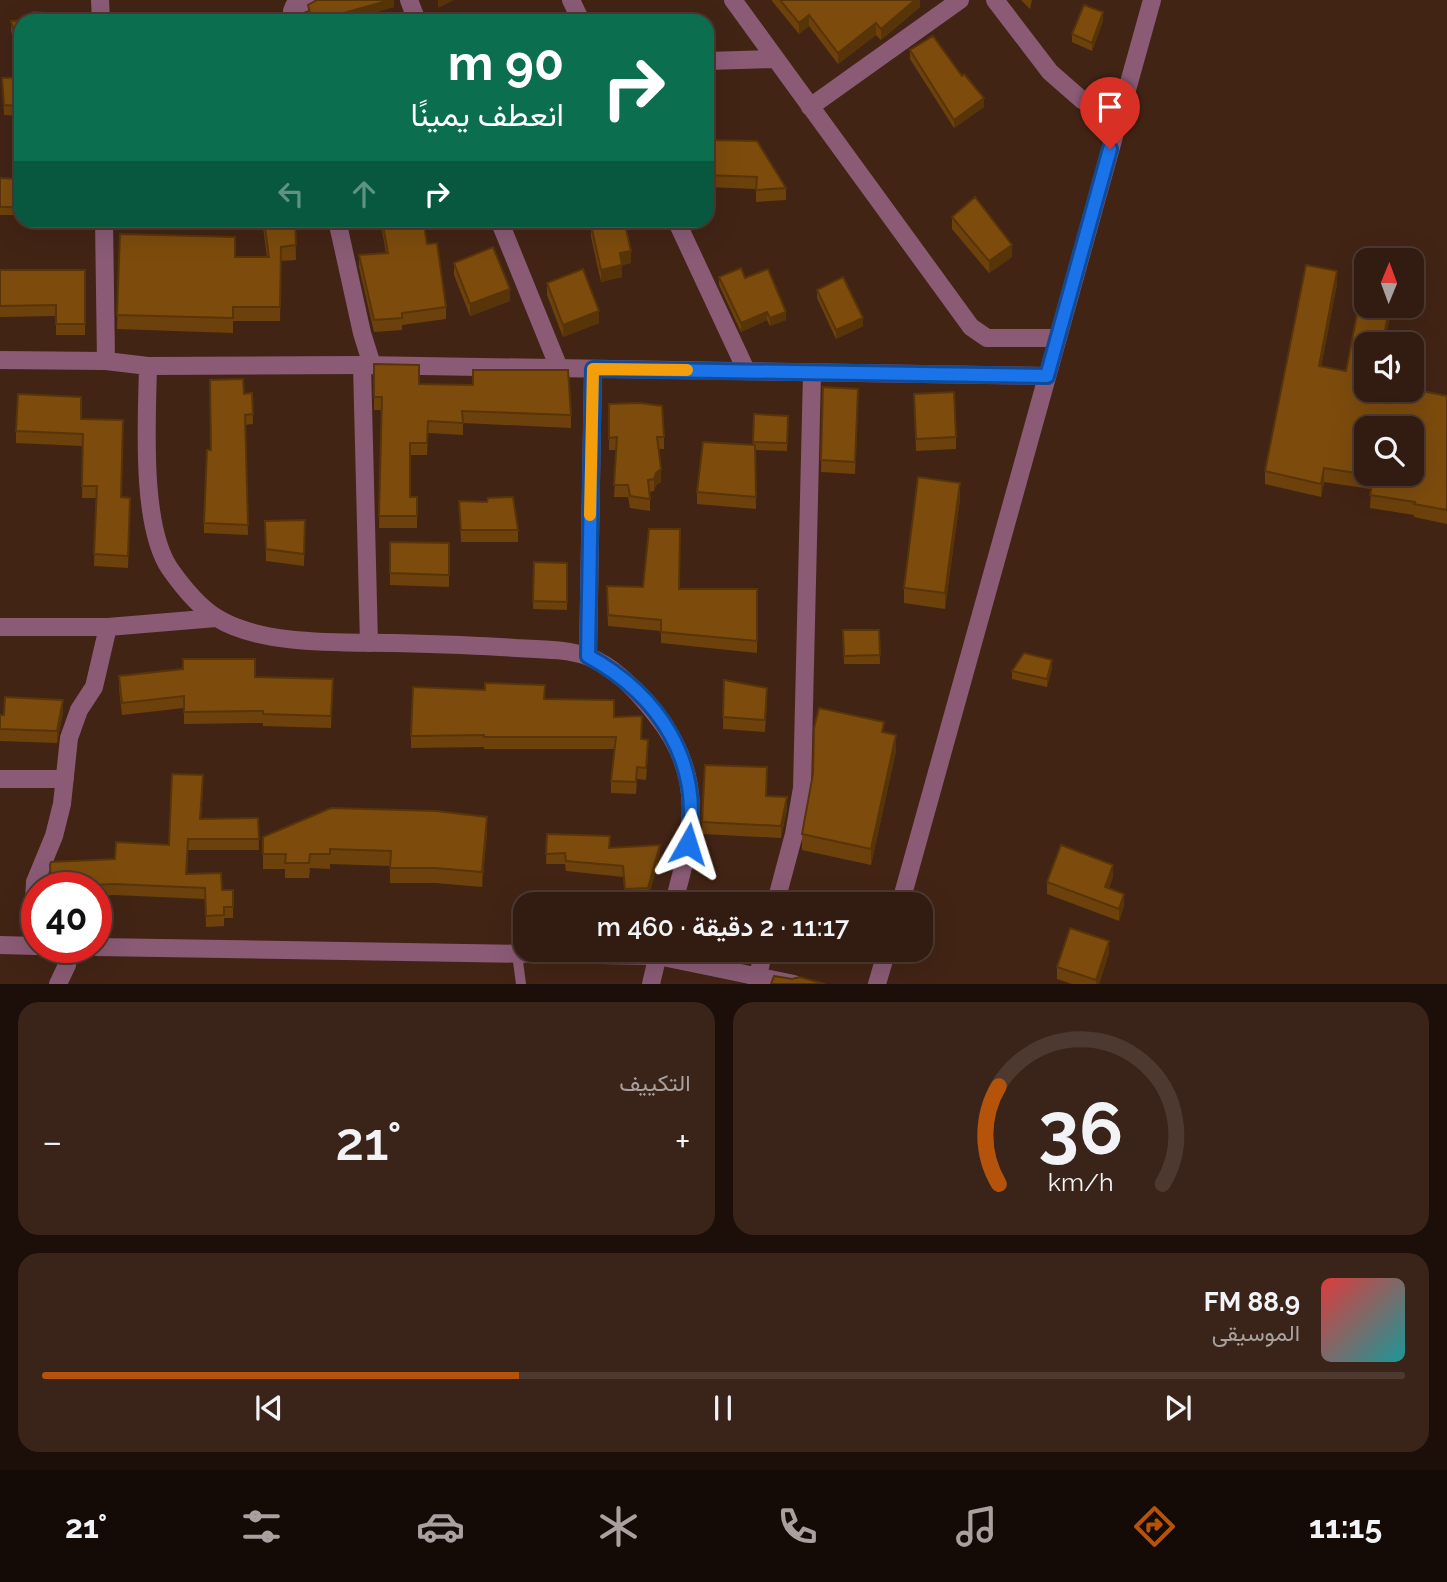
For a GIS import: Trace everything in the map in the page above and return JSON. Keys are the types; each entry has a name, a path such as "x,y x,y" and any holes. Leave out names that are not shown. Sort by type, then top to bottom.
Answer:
{"street":[{"path":"292,14 294,6 310,0"},
{"path":"810,107 960,0"},
{"path":"995,0 1050,72 1082,100 1117,122"},
{"path":"904,892 1152,0"},
{"path":"739,2 774,59 971,327 987,338 1058,338"},
{"path":"714,61 774,59"},
{"path":"104,228 106,360"},
{"path":"339,228 367,365 369,643"},
{"path":"502,228 559,368"},
{"path":"680,228 746,370"},
{"path":"0,360 106,360 148,366 367,365 1047,376"},
{"path":"148,366 150,505 168,566 188,591 216,618 236,627 284,638 369,643 471,644 544,650 588,656 605,665 639,694 673,734 687,769 692,818 677,892"},
{"path":"588,656 593,369"},
{"path":"778,892 794,834 802,788 812,374"},
{"path":"0,627 108,627 216,618"},
{"path":"39,872 54,836 62,804 69,738 79,710 94,687 108,627"},
{"path":"0,779 65,779"},
{"path":"0,945 21,946"},
{"path":"112,947 513,954"},
{"path":"651,984 657,962"},
{"path":"693,962 757,979 794,984"},
{"path":"877,984 883,962"},
{"path":"58,984 67,963"}],"lane":[{"path":"518,962 521,984"}],"building":[{"path":"317,0 390,0 344,14 310,14 308,5"},
{"path":"780,0 915,0 881,29 876,23 838,53 809,15 799,23"},
{"path":"1084,5 1103,12 1092,43 1072,34"},
{"path":"933,36 962,76 964,74 984,98 954,120 910,50"},
{"path":"14,77 14,106 4,105 2,78"},
{"path":"714,140 757,141 786,188 756,190 757,177 714,175"},
{"path":"0,178 14,179 14,207 0,207"},
{"path":"975,197 1012,245 989,261 952,217"},
{"path":"265,228 295,228 296,245 281,247 280,307 233,307 233,318 117,315 120,234 235,237 235,257 269,257"},
{"path":"383,228 424,228 427,244 437,243 446,307 402,313 402,318 374,320 359,255 388,253"},
{"path":"592,228 626,228 631,251 620,253 622,265 601,270"},
{"path":"493,247 510,289 470,304 454,263"},
{"path":"1306,265 1337,271 1319,366 1346,371 1356,318 1388,318 1385,332 1354,332 1354,402 1424,402 1424,391 1447,396 1447,510 1370,495 1372,486 1424,486 1424,416 1354,416 1354,473 1324,468 1321,484 1265,471"},
{"path":"741,268 745,278 768,269 786,312 770,318 767,312 741,323 719,277"},
{"path":"583,269 599,311 563,325 547,283"},
{"path":"0,270 85,270 85,324 56,324 56,305 0,306"},
{"path":"843,277 863,318 836,330 817,290"},
{"path":"374,364 419,365 419,384 473,385 473,370 568,370 571,415 462,411 463,423 428,421 427,443 410,443 410,497 417,497 417,516 379,516 382,397 374,397"},
{"path":"243,379 244,394 252,393 253,414 245,415 248,525 204,523 207,450 211,450 210,380"},
{"path":"823,387 858,389 855,462 821,460"},
{"path":"954,392 956,437 916,439 914,394"},
{"path":"18,394 81,397 81,419 123,420 121,497 130,498 128,556 94,554 97,486 82,486 83,434 16,431"},
{"path":"640,403 662,406 664,437 657,437 661,469 654,479 648,480 650,499 630,496 628,485 614,485 617,437 609,438 609,404"},
{"path":"754,414 788,416 787,443 753,442"},
{"path":"703,442 755,445 756,497 697,492"},
{"path":"918,477 960,483 945,593 904,588"},
{"path":"513,497 518,530 461,530 459,501 487,502 488,498"},
{"path":"305,520 304,554 266,549 265,521"},
{"path":"649,529 680,529 679,589 757,589 757,641 661,632 661,620 608,615 607,586 643,587"},
{"path":"390,542 449,543 449,575 390,573"},
{"path":"534,562 567,563 567,602 533,601"},
{"path":"843,630 879,630 880,655 844,656"},
{"path":"1024,653 1052,660 1047,679 1012,671"},
{"path":"183,659 255,659 255,677 333,679 331,716 263,714 263,711 184,712 184,696 122,703 119,676 183,669"},
{"path":"724,680 767,688 765,720 723,717"},
{"path":"485,683 545,685 544,699 614,700 614,717 642,716 641,739 648,740 646,768 637,767 636,782 611,781 616,737 411,736 413,687 485,690"},
{"path":"5,697 63,700 57,731 0,729 0,715 4,715"},
{"path":"819,708 884,722 882,732 896,735 871,849 802,834 813,774 814,728"},
{"path":"705,765 767,767 766,796 787,797 781,826 702,822"},
{"path":"172,774 203,775 200,819 258,818 259,839 188,839 186,874 221,873 222,890 233,890 233,907 224,907 224,915 206,916 205,888 112,884 112,872 50,872 51,862 115,859 116,842 169,845"},
{"path":"331,808 436,811 487,817 482,872 390,868 391,851 330,849 330,854 310,854 309,863 285,863 286,854 263,854 263,837"},
{"path":"547,834 610,836 609,848 660,845 648,888 625,889 623,866 566,861 565,853 546,854"},
{"path":"1061,845 1113,865 1105,887 1124,894 1119,909 1047,882"},
{"path":"1070,928 1109,941 1096,980 1057,967"},
{"path":"774,976 792,979 800,977 825,984 771,984"}],"slow traffic":[{"path":"590,515 593,369 687,370"}],"route":[{"path":"688,844 692,818 687,769 673,734 639,694 605,665 588,656 593,369 1047,376 1110,149"}]}
